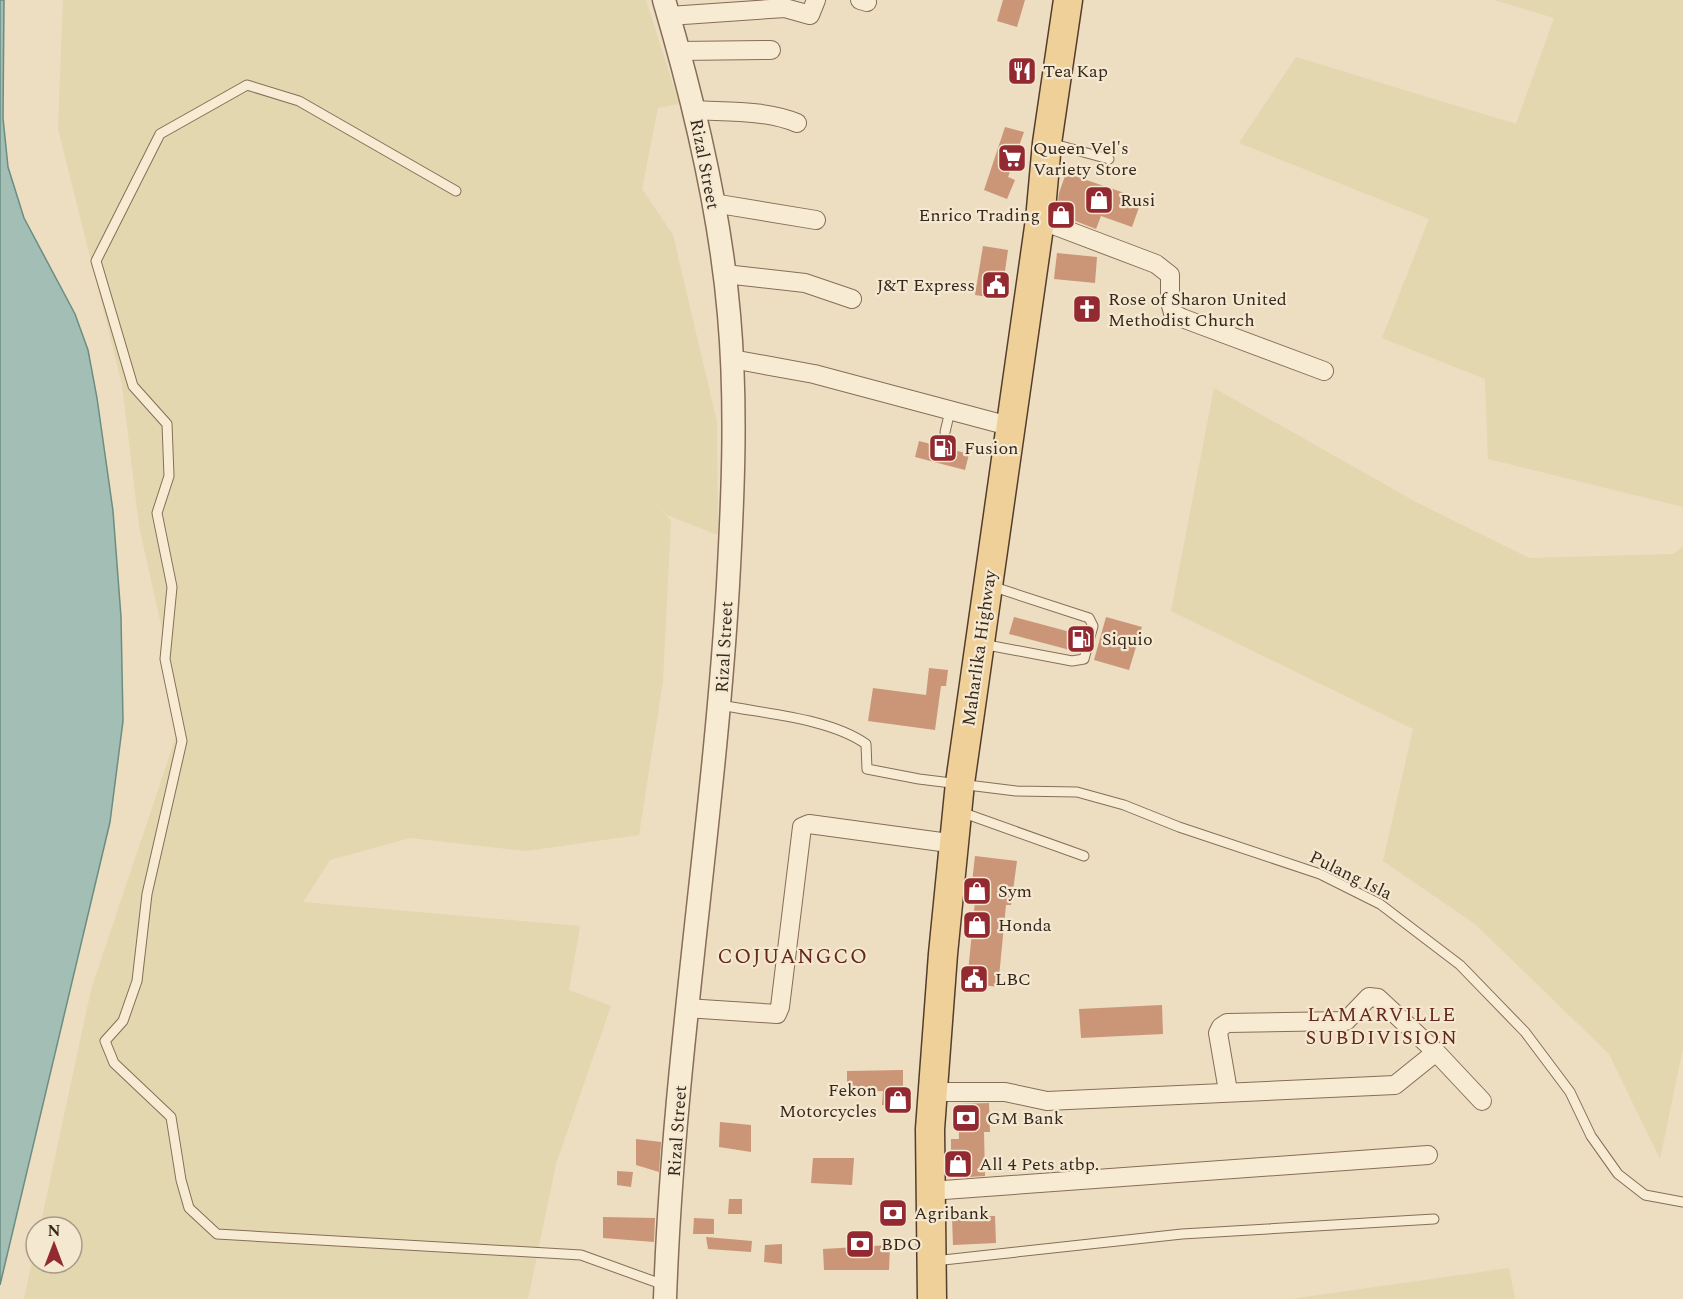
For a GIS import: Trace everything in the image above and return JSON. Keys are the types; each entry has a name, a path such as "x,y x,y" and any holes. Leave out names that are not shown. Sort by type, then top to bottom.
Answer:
{"main road":[{"name":"Maharlika Highway","path":"932,1299 930,1191 933,1092 943,954 959,797 1009,426 1040,220 1047,143 1068,0"}],"street":[{"path":"667,8 785,8 810,15 816,0"},
{"name":"Rizal Street","path":"665,1293 686,1008 721,705 734,482 732,359 725,274 694,110 667,8"},
{"path":"678,51 771,50"},
{"path":"694,110 745,112 786,118 798,123"},
{"path":"713,203 816,220"},
{"path":"1040,220 1156,264 1170,275 1170,302 1173,313 1182,318 1324,371"},
{"path":"725,274 805,283 852,299"},
{"path":"732,359 813,374 1009,426"},
{"path":"686,1008 777,1014 780,1007 799,833 802,827 809,824 956,844"},
{"path":"1228,1091 1218,1033 1221,1027 1227,1023 1346,1021 1369,997 1378,998 1436,1052 1482,1101"},
{"path":"933,1092 1005,1092 1047,1101 1395,1085 1436,1052"},
{"path":"930,1191 1428,1155"}],"lane":[{"path":"456,191 299,101 247,85 160,134 96,261 133,386 167,424 169,476 157,513 172,586 165,659 182,741 147,894 138,981 123,1021 105,1041 114,1064 171,1117 181,1180 189,1208 217,1234 581,1255 665,1293"},
{"path":"1047,143 1108,159"},
{"path":"945,432 950,411"},
{"path":"980,644 1072,661 1084,659 1093,626 1089,618 988,585"},
{"path":"721,705 819,724 851,734 866,744 867,769 919,779 1084,856"},
{"name":"Pulang Isla","path":"959,797 1016,791 1077,792 1124,805 1179,828 1320,874 1380,904 1461,965 1525,1032 1570,1092 1591,1136 1618,1174 1645,1195 1683,1202"},
{"path":"931,1262 1182,1234 1434,1220"}],"shaded area":[{"path":"63,0 646,0 679,104 658,108 642,189 673,235 717,422 718,535 667,515 656,503 671,521 663,681 639,835 526,851 410,838 330,860 303,902 580,926 569,990 611,1006 556,1164 528,1299 24,1299 29,1275 84,1275 84,1215 43,1215 91,990 182,718 139,526 122,384 58,128"},
{"path":"1494,0 1683,0 1683,507 1488,459 1485,379 1382,338 1429,219 1239,143 1296,57 1516,124 1554,18"},
{"path":"1214,388 1416,502 1529,558 1673,554 1683,547 1683,1048 1660,1159 1609,1054 1475,924 1383,861 1413,729 1171,611"},
{"path":"1509,1268 1515,1299 1291,1299"}],"water":[{"path":"0,0 4,0 3,118 8,167 24,218 75,314 88,350 97,398 113,511 121,617 123,721 110,822 0,1285"}],"building":[{"path":"1003,0 1025,0 1017,27 997,21"},
{"path":"1014,57 1026,59 1024,73 1012,72"},
{"path":"1005,127 1024,132 1008,177 1015,180 1007,199 984,190"},
{"name":"Rusi","path":"1066,173 1142,199 1132,227 1101,216 1096,229 1057,214 1061,202 1058,201 1059,193"},
{"path":"983,246 1008,250 1001,299 975,295"},
{"path":"1057,253 1097,257 1095,283 1054,279"},
{"path":"919,441 969,454 965,470 915,457"},
{"path":"1014,617 1074,633 1070,650 1009,634"},
{"path":"1106,617 1142,627 1129,670 1094,660"},
{"path":"929,668 948,670 946,686 941,686 935,730 868,721 873,688 926,695"},
{"path":"975,856 1017,861 1011,905 1006,905 998,987 967,983 975,901 970,900"},
{"path":"1162,1005 1163,1034 1081,1038 1079,1009"},
{"path":"903,1070 903,1105 882,1105 883,1091 847,1092 847,1071"},
{"path":"989,1103 990,1132 984,1132 985,1176 951,1178 951,1139 959,1139 958,1104"},
{"path":"720,1122 751,1125 751,1152 719,1147"},
{"path":"636,1139 661,1142 659,1172 636,1165"},
{"path":"813,1158 854,1158 852,1185 811,1183"},
{"path":"617,1171 633,1172 631,1187 617,1185"},
{"path":"729,1199 742,1199 742,1214 728,1214"},
{"path":"995,1216 996,1243 953,1245 952,1217"},
{"path":"603,1217 655,1218 654,1242 603,1238"},
{"path":"694,1218 714,1219 714,1234 693,1234"},
{"path":"706,1237 752,1241 751,1252 708,1249"},
{"path":"782,1244 782,1264 764,1262 765,1245"},
{"path":"890,1245 889,1270 824,1270 823,1249"}],"place":[{"name":"Tea Kap","path":"1022,71"},
{"name":"Queen Vel's Variety Store","path":"1012,158"},
{"name":"Rusi","path":"1099,200"},
{"name":"Enrico Trading","path":"1061,215"},
{"name":"J&T Express","path":"996,285"},
{"name":"Rose of Sharon United Methodist Church","path":"1087,309"},
{"name":"Fusion","path":"943,448"},
{"name":"Siquio","path":"1081,639"},
{"name":"Sym","path":"977,891"},
{"name":"Honda","path":"977,925"},
{"name":"LBC","path":"974,979"},
{"name":"Fekon Motorcycles","path":"898,1100"},
{"name":"GM Bank","path":"966,1118"},
{"name":"All 4 Pets atbp.","path":"958,1164"},
{"name":"Agribank","path":"893,1213"},
{"name":"BDO","path":"860,1244"}],"district":[{"name":"COJUANGCO","path":"793,956"},
{"name":"LAMARVILLE SUBDIVISION","path":"1382,1026"}]}
